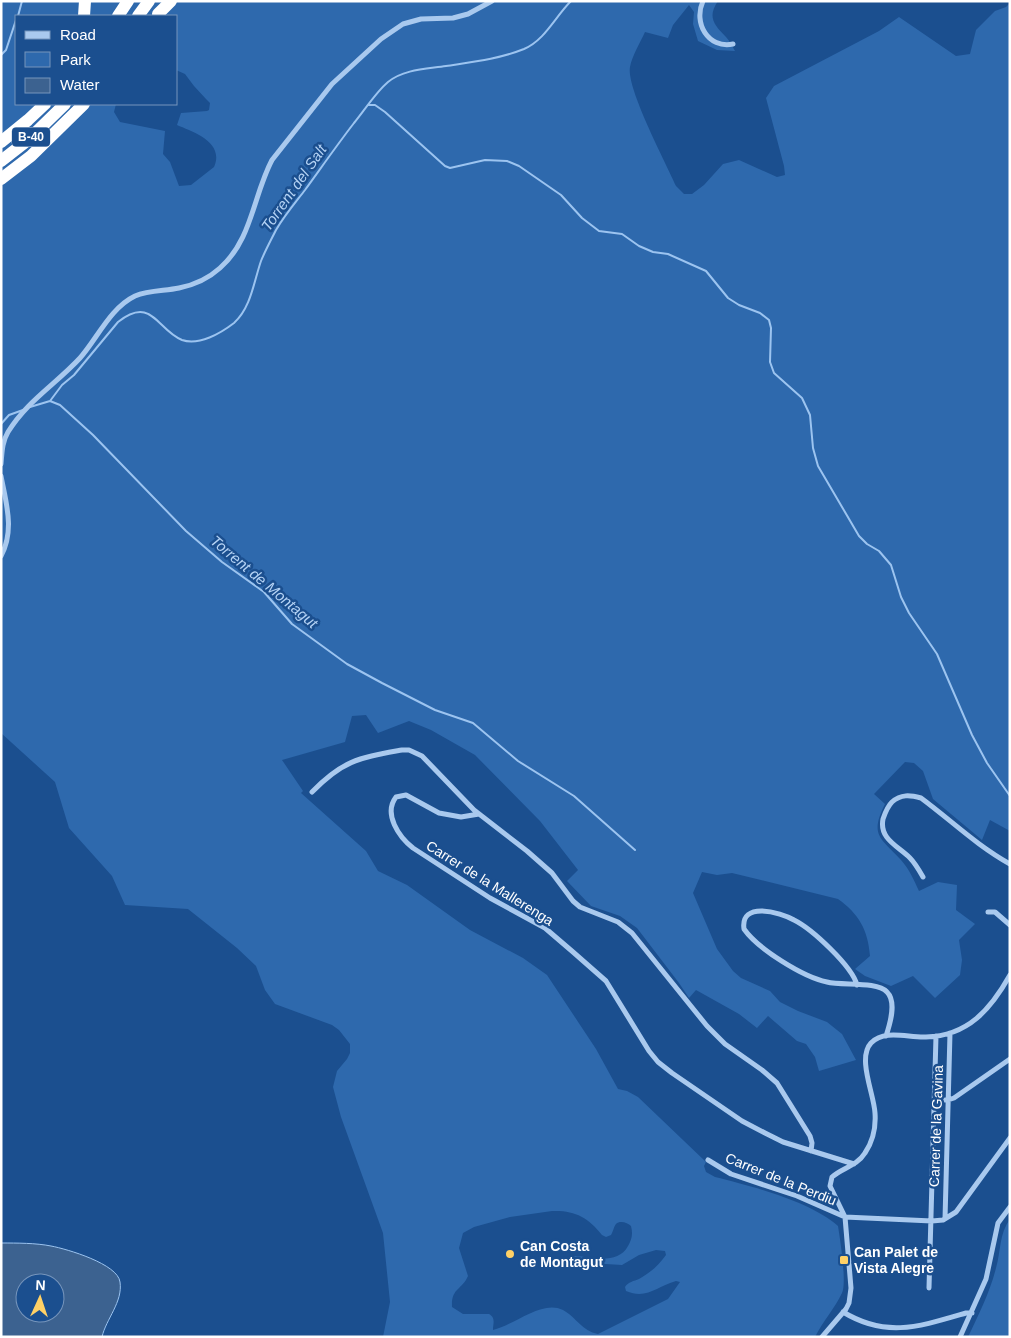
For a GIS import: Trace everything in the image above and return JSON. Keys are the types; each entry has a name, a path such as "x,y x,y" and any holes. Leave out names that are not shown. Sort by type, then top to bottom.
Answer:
{"highway":[{"path":"84,15 85,1"},
{"path":"119,15 128,1"},
{"path":"139,15 149,1"},
{"path":"157,15 165,1"},
{"path":"157,15 171,1"},
{"path":"4,140 35,105"},
{"name":"B-40","path":"4,140 44,105"},
{"name":"B-40","path":"1,161 28,140 64,105"},
{"path":"1,179 31,156 83,105"}],"street":[{"path":"1,464 3,443 8,432 30,403 79,359 124,303 140,294 193,284 220,268 235,252 245,233 272,160 332,84 382,39 403,24 421,19 453,18 468,14 492,1"},
{"path":"703,1 699,14 706,36 719,44 733,44"},
{"path":"1,476 9,516 7,540 1,556"},
{"path":"312,792 338,768 347,763 382,754 409,750 422,756 479,814 552,873 573,901 580,907 618,922 632,933 706,1026 725,1044 777,1083 810,1136 812,1143 811,1151"},
{"name":"Carrer de la Mallerenga","path":"479,814 461,817 439,813 406,795 396,797 392,807 394,824 398,833 413,848 490,898 544,928 606,981 636,1031 658,1062 742,1121 783,1142 854,1164"},
{"path":"923,877 911,859 888,840 883,830 882,824 886,812 893,802 902,796 921,798 992,854 1010,864"},
{"path":"857,985 851,972 820,938 800,923 784,915 772,912 755,911 745,916 743,925 747,934 760,946 788,965 823,981 857,985 879,987 885,990 889,994 892,1006 886,1036"},
{"path":"988,912 995,912 1010,925"},
{"path":"822,1337 849,1302 851,1288 846,1217 832,1193 830,1181 834,1175 854,1164 864,1155 872,1141 875,1122 865,1054 869,1045 874,1040 886,1036 936,1036 950,1033 972,1022 986,1011 1010,975"},
{"name":"Carrer de la Gavina","path":"944,1219 950,1033"},
{"name":"Carrer de la Gavina","path":"929,1288 936,1036"},
{"path":"935,1100 948,1100 966,1090 1010,1058"},
{"path":"846,1217 930,1221 944,1219 956,1212 1010,1138"},
{"name":"Carrer de la Perdiu","path":"708,1160 731,1174 797,1196 846,1217"},
{"path":"960,1337 986,1279 998,1223 1010,1207"},
{"path":"843,1312 853,1321 870,1331"},
{"path":"898,1334 966,1313 972,1313"}],"green space":[{"path":"1,1 718,1 713,12 713,20 735,51 717,50 698,41 693,24 694,12 689,5 673,25 668,38 645,32 630,67 630,77 640,108 676,186 684,194 692,194 704,185 723,164 739,160 777,177 785,175 766,98 774,86 879,31 899,17 956,56 970,54 976,30 995,11 1006,7 1010,3 1010,831 990,820 982,840 933,799 923,771 914,763 905,762 874,794 885,804 878,823 880,836 906,867 919,891 938,882 957,885 956,910 975,924 959,940 962,960 960,975 935,998 913,976 891,986 865,976 855,969 870,956 865,930 852,911 838,899 732,873 717,875 702,872 693,893 717,949 733,971 741,978 770,991 780,1002 827,1022 842,1034 856,1060 819,1071 815,1057 806,1044 797,1041 768,1016 757,1028 739,1014 696,990 689,998 637,928 620,916 591,906 567,881 578,870 540,821 475,755 431,730 409,721 378,733 366,715 352,716 345,742 282,760 303,791 301,793 366,851 378,871 407,885 470,930 523,958 547,975 596,1049 618,1089 638,1097 706,1162 704,1166 706,1172 715,1177 796,1202 826,1217 838,1226 843,1260 844,1280 842,1293 815,1337 383,1337 390,1302 383,1233 341,1117 333,1087 337,1071 350,1053 350,1044 339,1030 332,1025 275,1004 265,990 256,966 237,948 188,909 125,905 112,876 69,828 55,782 1,733","holes":["560,1211 574,1213 586,1219 606,1237 611,1235 615,1225 620,1222 631,1226 632,1234 628,1246 618,1256 611,1258 575,1256 572,1258 574,1262 622,1265 639,1255 656,1250 665,1251 666,1255 657,1266 639,1279 628,1284 625,1287 626,1291 640,1294 669,1283 680,1282 668,1299 598,1334 583,1327 568,1313 555,1308 537,1310 493,1330 493,1319 489,1314 463,1314 452,1307 453,1296 468,1276 459,1248 463,1233 474,1227 510,1217"]},
{"path":"1010,1219 1010,1337 968,1337 991,1286 998,1262 1002,1237"}],"water":[{"path":"1,1243 39,1244 68,1250 91,1258 111,1269 117,1275 120,1289 117,1303 102,1337 1,1337"}],"waterway":[{"path":"18,15 22,1"},
{"name":"Torrent del Salt","path":"30,407 50,401 118,322 129,315 139,312 147,313 173,335 182,340 189,341 210,338 234,323 240,317 248,302 261,261 279,225 348,131 388,82 408,72 485,60 524,49 544,34 571,1"},
{"path":"1,55 6,50 15,23"},
{"path":"369,105 375,105 385,112 445,166 450,168 485,160 507,161 519,166 561,195 582,218 599,231 622,234 639,246 653,252 668,254 706,271 728,298 739,305 760,313 769,320 771,328 770,362 774,373 802,398 810,415 813,448 818,466 859,536 867,544 879,551 891,565 901,597 909,613 937,654 972,735 987,763 1010,796"},
{"name":"Torrent de Montagut","path":"50,401 60,405 93,435 186,531 222,562 264,592 292,624 347,664 435,710 473,723 518,761 574,796 635,850"},
{"name":"Torrent del Salt","path":"1,424 9,415 23,410"}],"place":[{"name":"Can Costa de Montagut","path":"510,1254"},
{"name":"Can Palet de Vista Alegre","path":"844,1260"}]}
